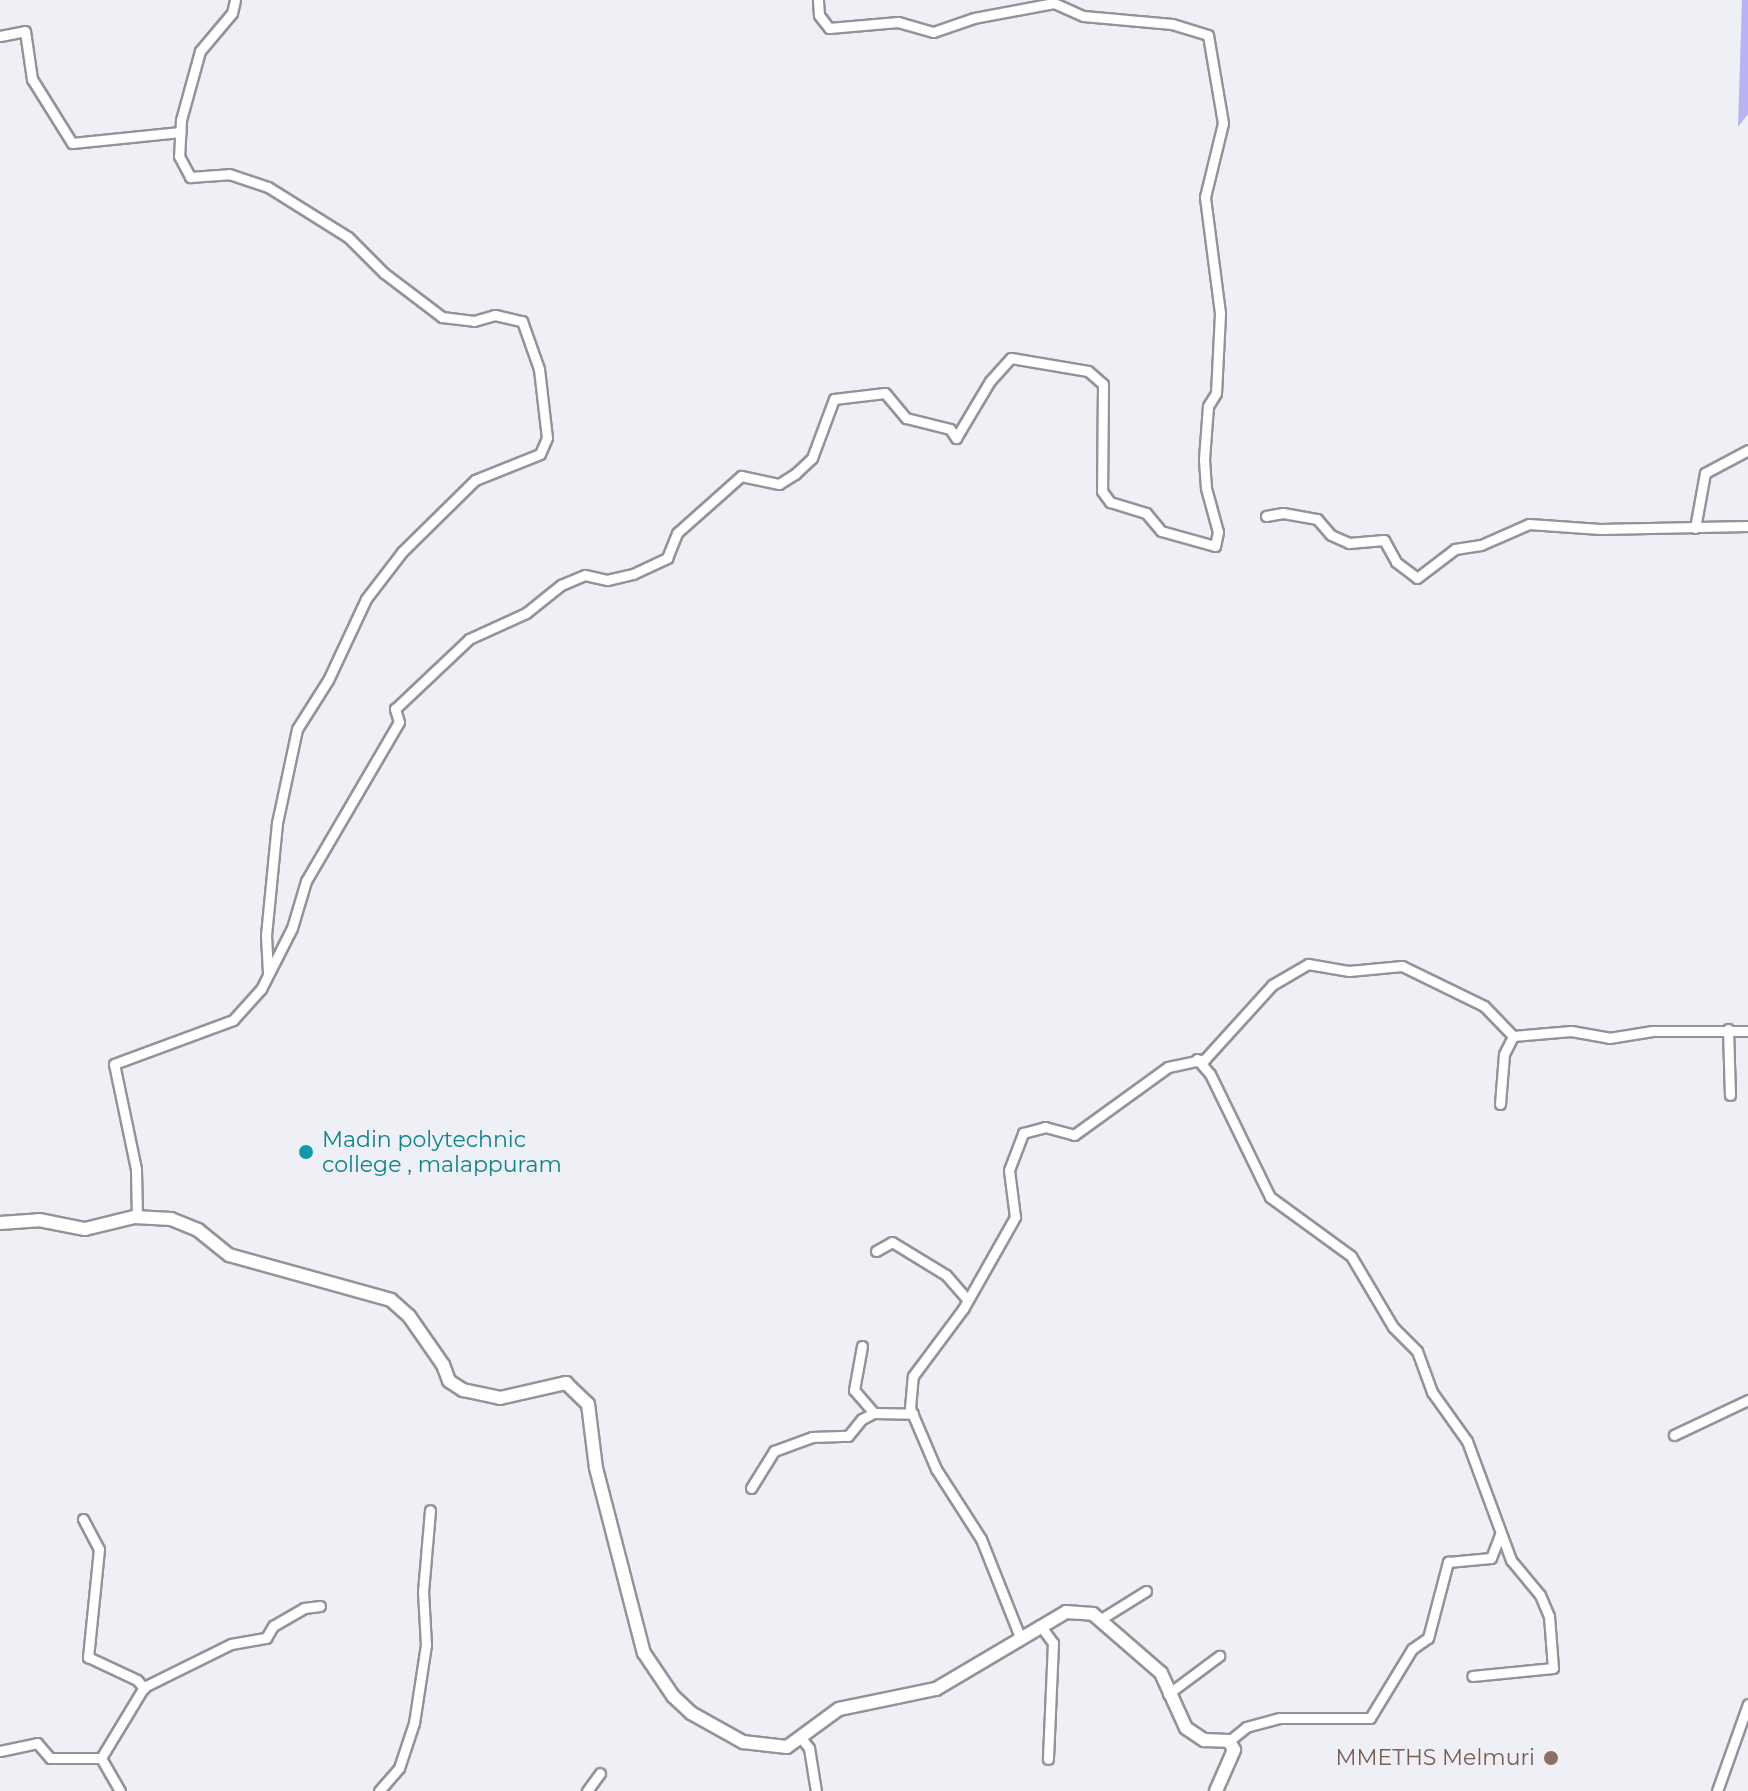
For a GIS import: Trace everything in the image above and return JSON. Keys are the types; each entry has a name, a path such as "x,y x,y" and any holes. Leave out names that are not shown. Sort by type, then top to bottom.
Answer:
{"street":[{"path":"235,0 232,13 200,51 180,132 179,156 190,177 229,174 268,187 348,237 442,317 474,321 495,315 522,321 539,369 546,426 546,449 475,480 402,552 362,606 328,680 297,729 277,823 266,935 269,975"},
{"path":"137,1218 136,1169 114,1064 233,1020 269,975 292,928 306,881 399,722 395,709 469,639 526,613 561,585 585,575 607,580 655,565 667,558 677,533 741,476 779,484 795,474 812,458 834,399 885,393 906,418 950,429 956,438 990,381 1011,358 1088,371 1103,384 1102,491 1110,502 1146,513 1161,531 1215,546 1218,532 1206,488 1204,459 1208,406 1216,393 1220,313 1205,197 1223,123 1208,35 1172,24 1083,16 1054,3 974,18 933,32 898,22 829,28 819,15 818,0"},
{"path":"0,36 25,31 32,79 72,143 180,132"},
{"path":"1695,528 1705,473 1748,450"},
{"path":"1266,516 1283,513 1317,519 1331,535 1349,543 1384,540 1396,562 1417,578 1455,549 1481,545 1529,524 1695,528 1748,526"},
{"path":"1020,1637 981,1539 936,1469 913,1414 913,1376 968,1300 1015,1217 1009,1170 1023,1133 1045,1127 1074,1135 1168,1067 1197,1059 1219,1045 1272,985 1308,964 1349,971 1402,966 1484,1006 1513,1036"},
{"path":"1728,1029 1730,1095"},
{"path":"1513,1036 1571,1031 1609,1038 1652,1031 1748,1031"},
{"path":"1500,1104 1504,1054 1513,1036"},
{"path":"1197,1059 1210,1074 1270,1197 1351,1256 1393,1327 1417,1351 1432,1392 1467,1441 1500,1535 1549,1616 1553,1668 1472,1676"},
{"path":"0,1223 39,1220 85,1229 137,1218 171,1219 198,1230 229,1255 391,1300 409,1316 449,1381 463,1390 500,1398 549,1383 566,1383 575,1389 588,1404 596,1468 644,1653 673,1696 722,1732 765,1748 802,1739 839,1709 912,1696 957,1680 1020,1637 1066,1612 1101,1619 1161,1673 1186,1728 1204,1740 1229,1741 1246,1727 1280,1718 1370,1718 1412,1649 1428,1638 1448,1562 1491,1558 1500,1535"},
{"path":"876,1251 892,1242 946,1275 968,1300"},
{"path":"862,1346 854,1390 874,1413"},
{"path":"1674,1435 1748,1400"},
{"path":"751,1488 774,1451 812,1437 848,1436 862,1419 874,1413 913,1414"},
{"path":"379,1791 399,1768 414,1723 426,1645 423,1592 430,1510"},
{"path":"83,1519 99,1549 88,1657 137,1680 144,1688"},
{"path":"1101,1619 1146,1591"},
{"path":"101,1758 144,1688 231,1644 266,1638 273,1626 304,1608 320,1606"},
{"path":"1040,1625 1053,1643 1048,1759"},
{"path":"1168,1694 1219,1656"},
{"path":"1717,1791 1748,1704"},
{"path":"802,1739 809,1748 816,1791"},
{"path":"1216,1791 1234,1750 1229,1741"},
{"path":"0,1751 37,1743 50,1758 101,1758"},
{"path":"101,1758 120,1791"},
{"path":"587,1791 600,1773"}],"shaded area":[{"path":"1742,0 1748,0 1748,114 1738,127"}],"place":[{"name":"Madin polytechnic college , malappuram","path":"306,1152"},
{"name":"MMETHS Melmuri","path":"1551,1758"}]}
